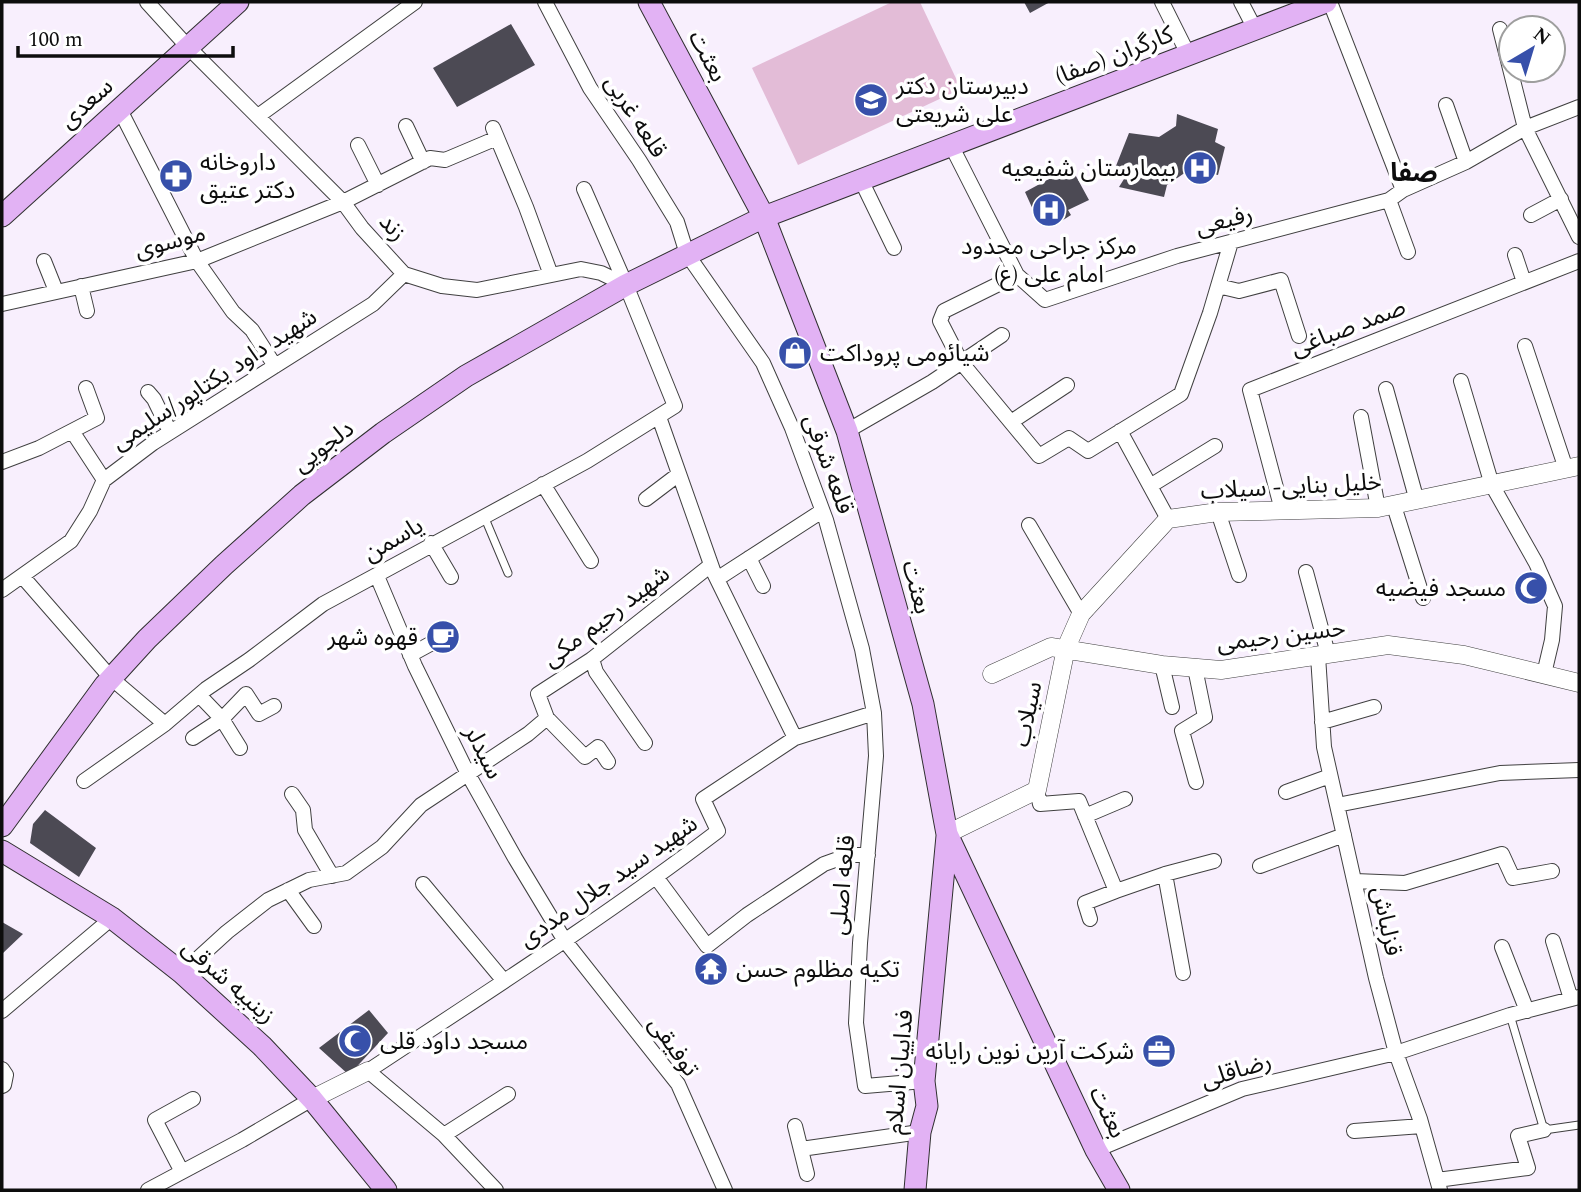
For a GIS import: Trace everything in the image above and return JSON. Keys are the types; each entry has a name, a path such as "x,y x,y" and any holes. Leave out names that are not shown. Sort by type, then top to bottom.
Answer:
{"main road":[{"name":"سعدی","path":"2,216 238,2"},
{"name":"بعثت","path":"649,2 764,217 847,431 923,704 947,834 1096,1150 1119,1190"},
{"name":"کارگران (صفا)","path":"764,217 1255,29 1301,6 1328,2"},
{"name":"دلجویی","path":"2,826 111,678 147,639 224,565 302,495 466,376 626,285 764,217"},
{"name":"فداییان اسلام","path":"915,1190 920,1132 927,1106 925,1081 947,834"},
{"name":"زینبیه شرقی","path":"2,851 111,918 182,973 262,1046 312,1098 386,1190"}],"street":[{"name":"زند","path":"147,2 188,47 343,202 362,228 404,274 442,286 477,290 581,270 601,273 626,285"},
{"path":"258,116 415,2"},
{"name":"قلعه غربی","path":"545,2 590,88 677,222 687,254"},
{"path":"1163,2 1188,54"},
{"path":"1241,2 1255,29"},
{"path":"1328,2 1403,190"},
{"path":"1514,84 1525,128 1579,237"},
{"path":"1446,105 1466,162"},
{"name":"رفیعی","path":"951,145 1017,275 1045,300 1177,256 1389,200 1403,190 1466,162 1525,128 1579,107"},
{"path":"119,108 197,261 233,312 252,330 275,366"},
{"path":"406,125 423,162"},
{"name":"موسوی","path":"2,304 197,261 343,202 430,158 445,160 495,133 551,275"},
{"path":"358,145 378,185"},
{"path":"861,180 894,248"},
{"path":"584,188 675,407 659,417 711,565 794,738"},
{"path":"1531,215 1561,199"},
{"path":"1389,200 1408,251"},
{"path":"1017,275 944,311 940,321 961,362 1039,456 1069,438 1088,451 1181,394 1231,242"},
{"name":"قلعه شرقی","path":"687,254 763,363 792,428 822,511 862,649 874,713"},
{"path":"1515,255 1524,282"},
{"path":"44,261 56,291"},
{"name":"صمد صباغی","path":"1282,510 1250,390 1579,261"},
{"name":"شهید داود یکتاپور/سلیمی","path":"3,586 22,576 71,541 90,511 104,480 170,432 373,304 404,274"},
{"path":"1218,286 1239,291 1281,280 1299,336"},
{"path":"81,286 87,311"},
{"path":"847,431 933,382 1002,335"},
{"path":"1525,346 1573,467"},
{"path":"1461,381 1492,485 1536,563 1555,606 1552,640 1544,674"},
{"path":"1011,422 1067,385"},
{"path":"2,462 39,448 97,418 86,388"},
{"path":"1386,389 1418,501"},
{"path":"148,391 170,432"},
{"name":"یاسمن","path":"84,780 165,724 199,695 323,604 377,576 431,543 587,461 659,417"},
{"path":"1361,417 1386,507 1423,598"},
{"path":"72,431 104,480"},
{"path":"1120,431 1168,519"},
{"path":"1150,486 1215,446"},
{"name":"خلیل بنایی- سیلاب","path":"1066,648 1081,614 1168,519 1217,512 1386,507 1573,467"},
{"path":"646,499 679,474"},
{"path":"543,484 591,561"},
{"path":"717,579 822,511"},
{"path":"1217,512 1239,575"},
{"path":"1029,525 1081,614"},
{"path":"431,543 452,577"},
{"path":"749,558 763,586"},
{"name":"شهید رحیم مکی","path":"547,718 538,694 592,659 711,565"},
{"name":"قزلباش","path":"1306,572 1323,655 1322,722 1330,776 1376,978 1396,1053 1422,1126 1438,1185"},
{"path":"22,576 111,678 165,724"},
{"name":"سیدلر","path":"377,576 410,655 468,774 565,941"},
{"path":"410,655 443,637"},
{"name":"حسین رحیمی","path":"992,674 1051,647 1162,665 1221,670 1388,645 1464,655 1579,683"},
{"name":"سیلاب","path":"1037,790 1066,648"},
{"path":"592,659 596,672 645,743"},
{"path":"1162,665 1172,707"},
{"path":"1195,668 1205,717 1182,731 1196,782"},
{"path":"193,738 222,719 246,694 259,714 274,706"},
{"path":"199,695 222,719 240,748"},
{"path":"1322,722 1374,707"},
{"name":"شهید سید جلال مددی","path":"368,1071 565,941 718,831 702,799 794,738 874,713"},
{"name":"قلعه اصلی","path":"874,713 876,756 856,1023 865,1086 925,1081"},
{"path":"182,973 227,932 268,900 309,880 346,873 382,847 421,805 528,734 547,718 585,758 598,747 608,762"},
{"path":"1337,805 1500,773 1579,770"},
{"path":"1286,792 1330,776"},
{"path":"947,834 1037,790 1040,804 1079,801 1116,891"},
{"path":"292,794 303,810 305,830 332,876"},
{"path":"1085,816 1125,799"},
{"path":"1260,866 1344,835"},
{"path":"1355,881 1405,883 1502,854 1513,878 1552,871"},
{"path":"656,877 707,946 747,915 824,864 849,855 868,855"},
{"path":"1090,919 1086,903 1165,874 1214,861"},
{"path":"1165,874 1183,973"},
{"path":"423,884 504,981"},
{"path":"288,890 314,926"},
{"path":"2,1011 111,918"},
{"name":"توفیقی","path":"565,941 678,1084 725,1190"},
{"path":"1553,941 1575,998"},
{"path":"1502,947 1527,1011"},
{"name":"رضاقلی","path":"1096,1150 1242,1088 1396,1053 1510,1015 1575,998"},
{"path":"2,1069 6,1075 3,1086"},
{"path":"148,1190 312,1098 368,1071 444,1135 496,1190"},
{"path":"444,1135 508,1094"},
{"path":"182,1172 155,1120 193,1099"},
{"path":"795,1126 807,1174"},
{"path":"1354,1131 1422,1126"},
{"path":"1438,1185 1528,1168 1518,1136 1544,1130"},
{"path":"801,1149 920,1132"}],"lane":[{"path":"484,515 508,573"},
{"path":"1510,1015 1544,1130 1579,1125"}],"shaded area":[{"path":"892,2 920,2 961,89 798,165 752,68"}],"building":[{"path":"1024,2 1050,2 1030,13"},
{"path":"511,24 535,65 457,107 433,68"},
{"path":"1177,114 1218,129 1215,142 1225,147 1218,175 1200,171 1186,172 1167,185 1164,197 1119,187 1124,179 1112,176 1129,133 1159,137 1176,126"},
{"path":"1071,167 1089,200 1068,210 1071,215 1060,222 1057,216 1039,223 1025,192"},
{"path":"45,810 96,848 79,877 30,843 33,824"},
{"path":"2,922 23,934 2,954"},
{"name":"مسجد داود قلی","path":"369,1010 388,1033 349,1075 319,1048"}],"place":[{"name":"دبیرستان دکتر علی شریعتی","path":"871,100"},
{"name":"بیمارستان شفیعیه","path":"1200,168"},
{"name":"داروخانه دکتر عتیق","path":"176,176"},
{"name":"مرکز جراحی محدود امام علی (ع)","path":"1049,210"},
{"name":"شیائومی پروداکت","path":"795,353"},
{"name":"مسجد فیضیه","path":"1531,588"},
{"name":"قهوه شهر","path":"443,637"},
{"name":"تکیه مظلوم حسن","path":"711,969"},
{"name":"مسجد داود قلی","path":"355,1041"},
{"name":"شرکت آرین نوین رایانه","path":"1159,1051"}],"district":[{"name":"صفا","path":"1414,172"}]}
